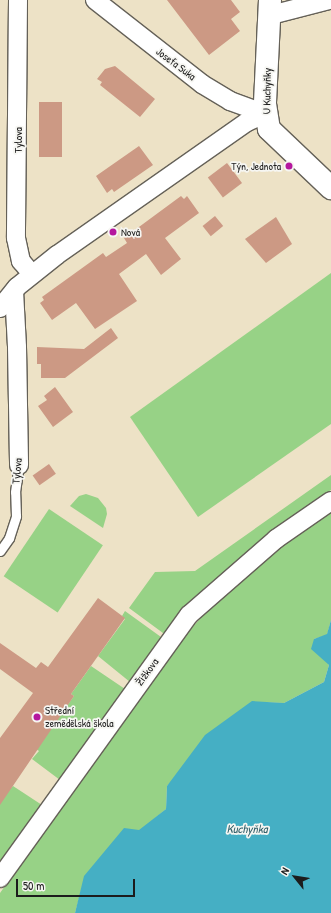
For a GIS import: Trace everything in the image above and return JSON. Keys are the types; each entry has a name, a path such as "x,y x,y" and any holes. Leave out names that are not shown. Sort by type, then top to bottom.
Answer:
{"street":[{"name":"Tylova","path":"18,0 16,238 21,261 32,274"},
{"name":"Josefa Suka","path":"95,0 202,84 230,101 265,114"},
{"path":"271,7 329,0"},
{"name":"U Kuchyňky","path":"271,7 265,114 269,129 277,139 331,188"},
{"path":"0,308 14,291 32,274 247,122 265,114"},
{"name":"Tylova","path":"14,291 19,465"},
{"name":"Žižkova","path":"0,878 188,615 276,539 331,501"}],"lane":[{"name":"Tylova","path":"0,551 10,538 16,516 19,465"}],"green space":[{"path":"331,273 331,424 198,517 130,417"},
{"path":"331,475 331,490 262,539 199,594 169,635 163,633 129,608 155,572 195,571"},
{"path":"86,494 98,498 106,508 107,514 103,528 70,506 79,496"},
{"path":"49,509 103,545 58,612 4,576"},
{"path":"331,512 331,620 327,635 314,639 329,665 324,682 284,703 252,702 167,786 166,809 85,876 75,913 0,913 0,893 181,640 207,611 273,553"},
{"path":"125,611 161,637 163,643 130,682 98,656 125,619 122,616"},
{"path":"91,666 125,689 60,780 32,759 39,751 36,749 74,696 71,694"},
{"path":"13,786 42,805 0,869 0,799"}],"water":[{"name":"Kuchyňka","path":"331,620 331,913 75,913 84,876 124,828 139,830 166,809 167,786 205,735 252,701 284,703 324,682 329,665 311,649 314,639 327,634"}],"building":[{"path":"167,0 231,0 240,12 231,19 240,31 209,55"},
{"path":"115,66 155,99 140,117 100,85 102,82 97,79 105,69"},
{"path":"39,102 62,102 62,157 39,157"},
{"path":"139,146 153,165 114,192 112,189 107,193 96,176"},
{"path":"227,163 242,183 223,197 208,177"},
{"path":"181,196 184,199 187,196 199,213 165,238 181,259 161,275 146,254 119,274 137,301 95,329 76,303 52,320 40,303 44,300 42,297 103,253 106,257 127,243 124,238"},
{"path":"215,216 223,226 211,236 203,226"},
{"path":"276,217 292,244 266,263 245,239"},
{"path":"111,328 118,338 65,378 41,378 41,364 37,364 37,347 84,349"},
{"path":"55,387 73,412 53,427 38,406 47,400 44,396"},
{"path":"49,464 56,474 39,485 33,475"},
{"name":"Střední zemědělská škola","path":"98,598 125,618 71,694 74,696 0,805 0,738 33,693 0,669 0,643 36,668 41,662 48,667"}],"place":[{"name":"Týn, Jednota","path":"289,166"},
{"name":"Nová","path":"113,232"},
{"name":"Střední zemědělská škola","path":"37,717"}]}
